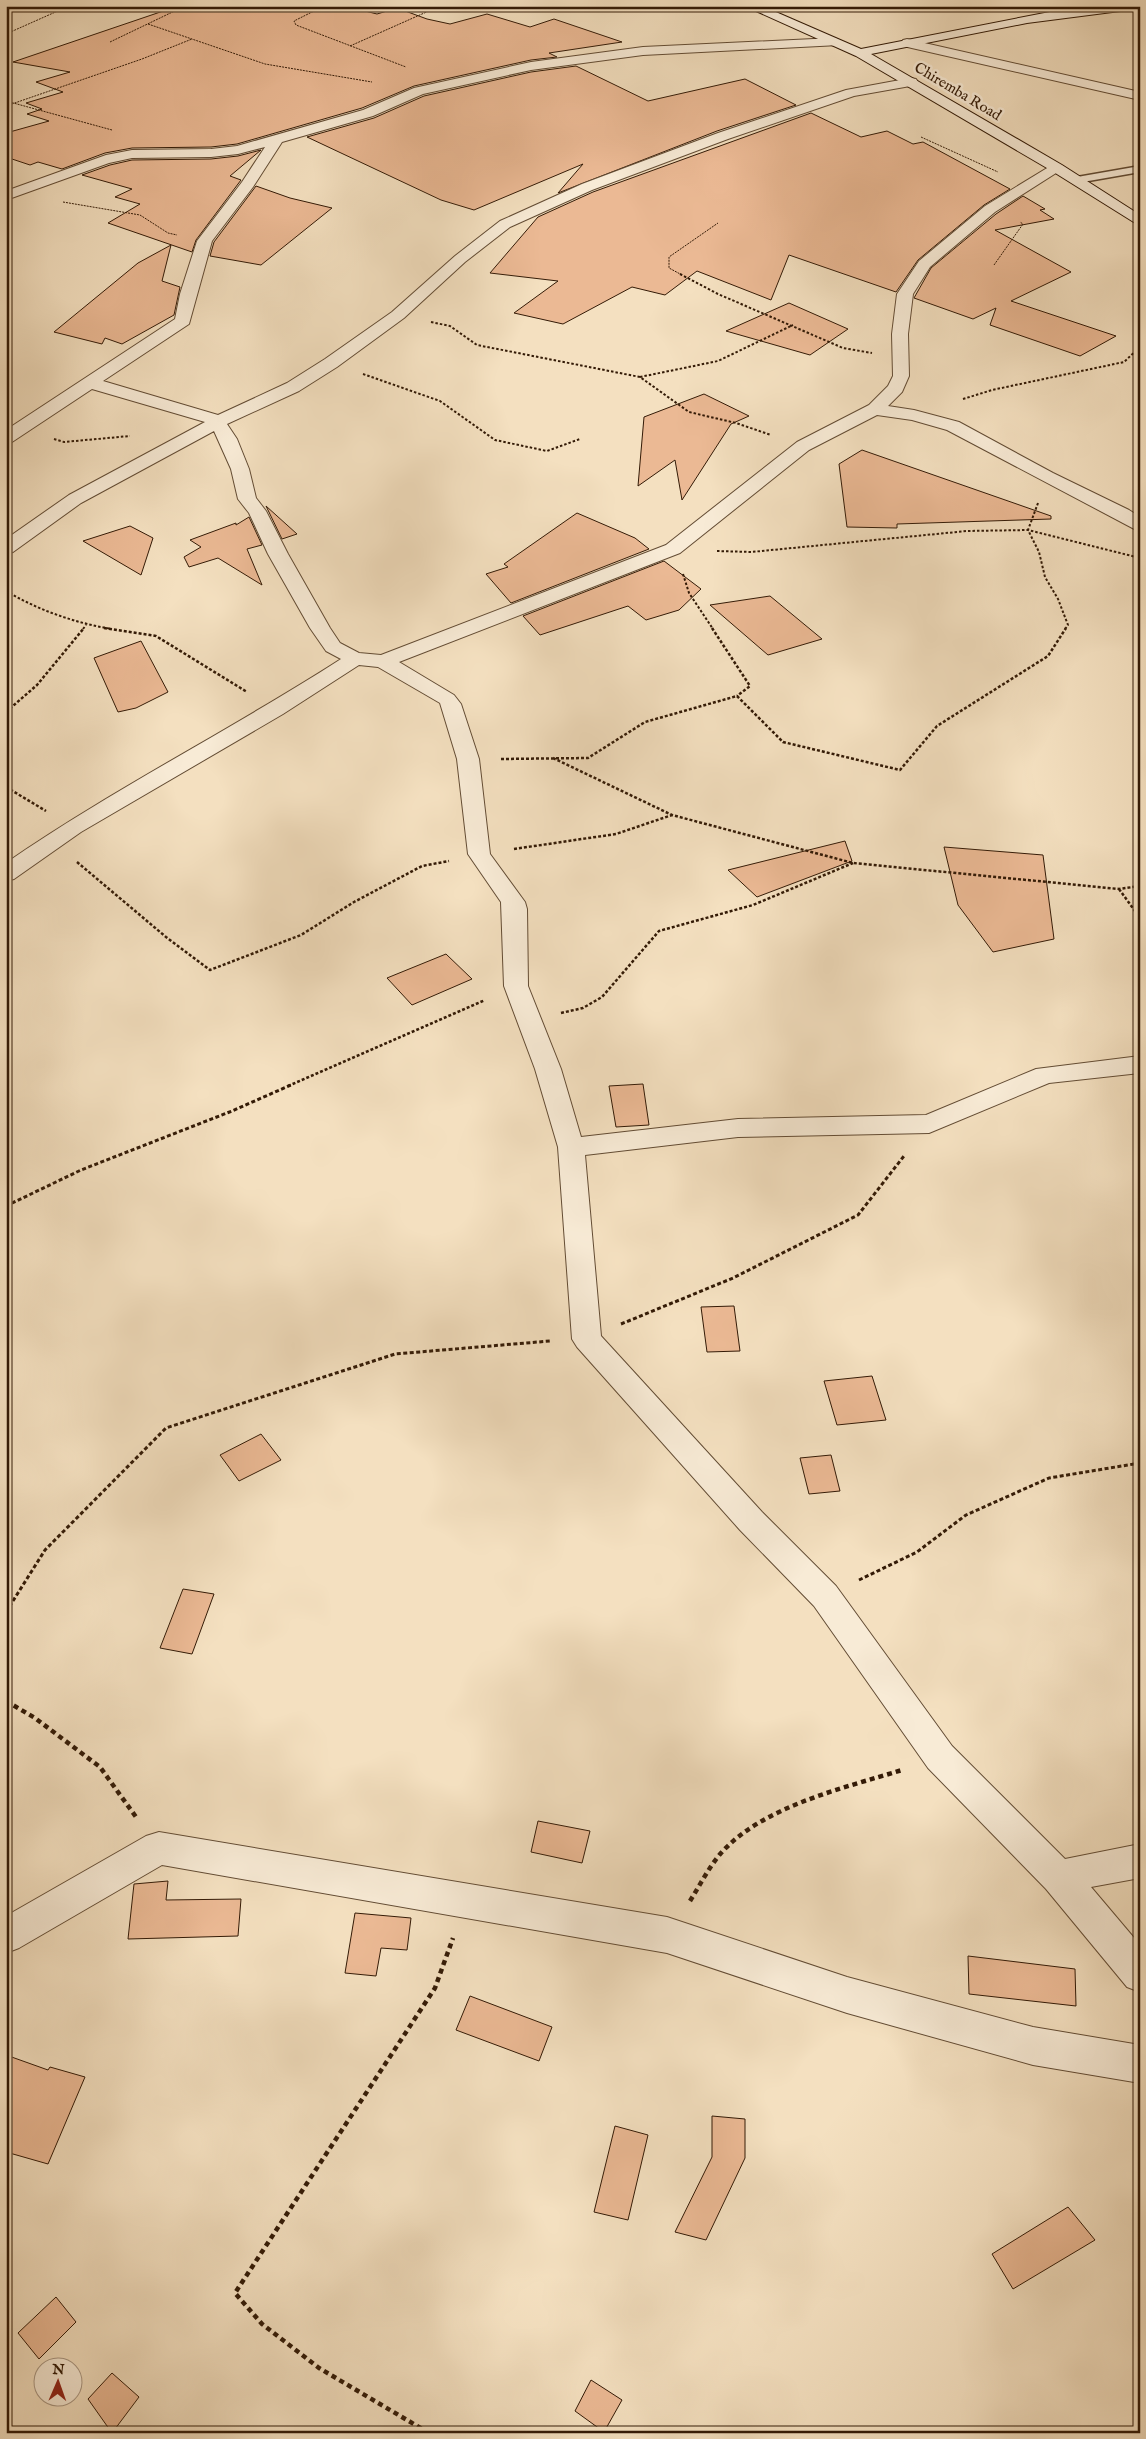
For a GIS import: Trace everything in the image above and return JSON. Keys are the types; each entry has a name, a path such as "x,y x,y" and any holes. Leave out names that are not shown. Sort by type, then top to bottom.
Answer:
{"street":[{"name":"Chiremba Road","path":"751,6 860,52 1057,168 1140,222"},
{"path":"860,52 1075,8 1128,6"},
{"path":"6,196 86,164 132,154 211,153 238,150 368,113 419,91 531,66 643,51 835,42"},
{"path":"907,43 1140,96"},
{"path":"6,548 75,499 217,422 293,387 331,363 398,315 460,259 505,224 552,202 633,170 783,116 851,93 911,82"},
{"path":"6,438 183,322 188,294 197,271 205,241 248,184 276,140"},
{"path":"6,874 54,842 73,826 276,710 369,660 673,549 802,446 875,409 896,388 901,376 899,358 905,294 924,264 990,209 1057,168"},
{"path":"91,383 217,422 228,439 240,469 247,499 257,511 278,554 320,628 334,647 369,660 450,702 468,759 479,854 513,902 515,910 516,986 548,1069 571,1147 586,1338 750,1521 825,1596 940,1757 1059,1877 1140,1974"},
{"path":"875,409 914,415 953,426 1047,477 1122,514 1140,526"},
{"path":"571,1147 738,1128 930,1124 1045,1075 1140,1064"},
{"path":"6,1936 159,1848 466,1899 667,1935 847,1995 1033,2046 1140,2064"},
{"path":"1059,1877 1140,1861"}],"lane":[{"path":"1076,180 1140,169"}],"path":[{"path":"6,34 70,6"},
{"path":"110,42 185,6"},
{"path":"324,6 294,21 296,25 452,83"},
{"path":"350,46 440,6"},
{"path":"148,24 265,64 419,91"},
{"path":"6,106 142,59 192,39"},
{"path":"6,101 128,135 132,154"},
{"path":"921,137 1028,185"},
{"path":"38,184 66,204 140,215 168,233 205,241"},
{"path":"718,223 669,257 669,268 718,294 843,348 899,358"},
{"path":"398,315 450,326 477,345 640,377 718,361 793,325"},
{"path":"914,415 992,390 1124,362 1140,347"},
{"path":"331,363 440,401 495,440 547,451 580,438"},
{"path":"640,377 689,412 736,423 802,446"},
{"path":"21,428 64,442 133,436"},
{"path":"738,696 783,742 900,770 937,726 1048,656 1068,625 1058,599 1045,577 1039,552 1028,530"},
{"path":"468,759 588,758 645,722 738,696 750,686 689,593 673,549 750,552 967,531 1028,530 1140,558"},
{"path":"6,592 23,601 86,625 156,636 276,710"},
{"path":"6,712 37,685 86,625"},
{"path":"552,758 672,815 854,863 1119,889 1140,886"},
{"path":"6,786 73,826"},
{"path":"54,842 166,937 210,970 301,935 354,902 422,866 479,854 616,834 672,815"},
{"path":"529,1020 584,1008 602,997 659,931 753,905 854,863"},
{"path":"1119,889 1140,918"},
{"path":"6,1206 81,1170 232,1111 516,986"},
{"path":"6,1612 45,1550 166,1428 395,1354 586,1338 733,1278 858,1215 930,1124"},
{"path":"825,1596 917,1552 966,1516 1049,1478 1140,1463"},
{"path":"6,1701 35,1718 100,1767 159,1848"},
{"path":"667,1935 724,1849 768,1818 816,1798 940,1757"},
{"path":"429,2433 319,2368 262,2324 235,2293 435,1988 466,1899"}],"building":[{"path":"178,6 345,6 377,14 397,8 427,19 450,24 487,14 530,27 554,19 622,42 549,53 557,57 531,60 414,86 362,108 237,144 211,147 132,148 105,153 62,169 38,162 30,165 6,157 6,133 49,121 27,114 42,109 26,103 63,92 36,82 70,72 13,62"},
{"path":"576,66 648,101 745,79 796,105 717,131 558,193 583,164 474,210 441,200 307,137 374,118 424,96 531,72"},
{"path":"811,113 861,137 887,131 913,144 923,142 1010,189 984,205 918,260 896,292 789,255 771,300 697,271 665,295 632,287 563,324 514,313 558,281 490,273 538,217 593,192"},
{"path":"261,150 230,176 241,180 196,240 192,252 108,223 140,204 115,197 132,189 82,175 110,165 132,160 211,159 238,156"},
{"path":"256,186 290,198 332,208 261,265 210,256 214,242"},
{"path":"1023,196 1045,209 1040,210 1054,219 995,230 1071,272 1011,301 1116,336 1080,356 990,325 996,308 973,319 914,298 931,268 996,214"},
{"path":"171,245 162,281 180,287 174,315 122,344 105,338 102,344 54,332 138,263"},
{"path":"789,303 848,329 810,355 726,331"},
{"path":"704,394 749,416 731,424 682,500 675,460 638,486 644,417"},
{"path":"862,450 1051,516 1051,519 897,524 897,528 847,527 839,464"},
{"path":"266,506 297,534 282,539"},
{"path":"577,513 635,538 649,549 511,603 486,574 508,567 504,564"},
{"path":"249,517 262,545 247,549 262,585 218,558 189,567 184,557 201,547 190,540 236,523 236,525"},
{"path":"130,526 153,538 141,575 83,541"},
{"path":"664,561 701,589 679,610 646,620 628,606 540,635 523,616"},
{"path":"770,596 822,639 768,655 710,605"},
{"path":"141,641 168,692 136,708 118,712 94,658"},
{"path":"845,841 852,861 757,897 728,870"},
{"path":"944,847 1043,855 1054,939 993,952 958,905"},
{"path":"446,954 472,979 412,1005 387,978"},
{"path":"643,1084 649,1125 616,1127 609,1086"},
{"path":"734,1306 740,1351 707,1352 701,1307"},
{"path":"872,1376 886,1420 837,1425 824,1381"},
{"path":"261,1434 281,1460 239,1481 220,1455"},
{"path":"831,1455 840,1491 809,1494 800,1458"},
{"path":"183,1589 214,1594 192,1654 160,1648"},
{"path":"538,1821 590,1831 582,1863 531,1852"},
{"path":"168,1881 166,1900 241,1899 238,1936 128,1939 134,1884"},
{"path":"355,1913 411,1918 407,1950 381,1948 376,1976 345,1973"},
{"path":"968,1956 1075,1969 1076,2006 969,1994"},
{"path":"470,1996 552,2027 539,2061 456,2030"},
{"path":"6,2055 48,2070 50,2067 85,2077 48,2164 6,2152"},
{"path":"712,2116 745,2119 745,2158 706,2240 675,2232 712,2157"},
{"path":"615,2126 648,2135 628,2220 594,2212"},
{"path":"1068,2207 1095,2240 1013,2289 992,2254"},
{"path":"56,2297 76,2322 42,2356 37,2356 18,2333"},
{"path":"112,2373 139,2397 112,2433 88,2399"},
{"path":"591,2380 622,2400 604,2432 575,2411"}]}
